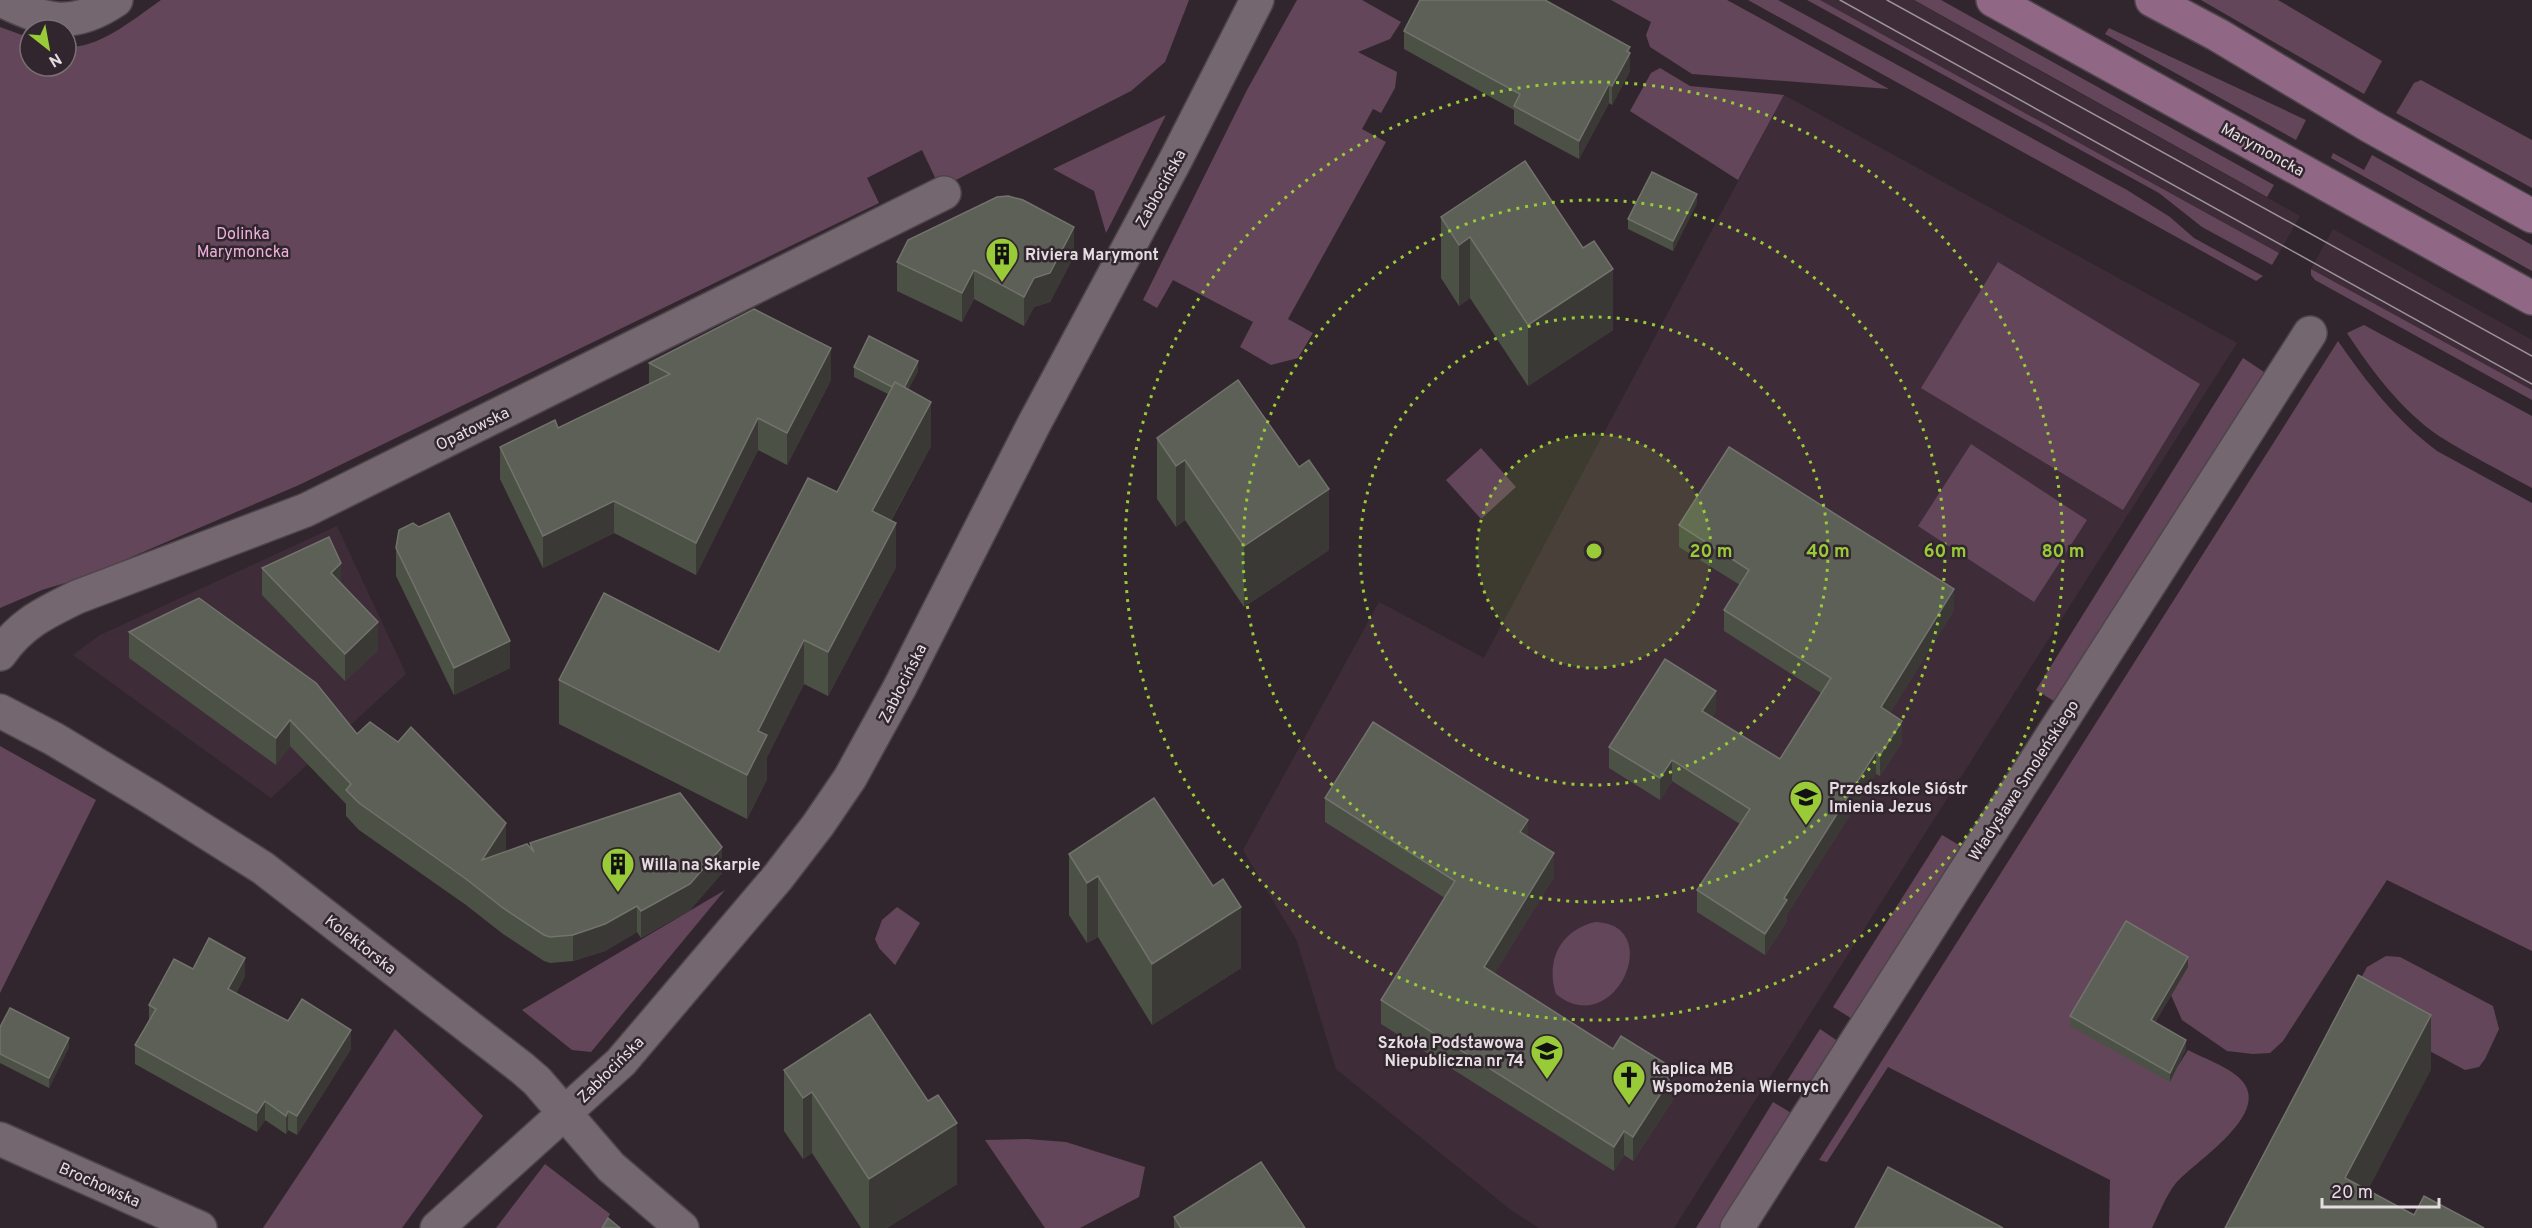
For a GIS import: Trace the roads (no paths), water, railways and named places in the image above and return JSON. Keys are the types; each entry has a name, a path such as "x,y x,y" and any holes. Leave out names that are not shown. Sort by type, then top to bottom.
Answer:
{"main road":[{"name":"Marymoncka","path":"1993,0 2532,298"},
{"path":"2152,0 2218,35 2370,126 2532,216"}],"street":[{"path":"1,0 47,19 71,21 91,14 116,0"},
{"name":"Zabłocińska","path":"1234,44 1244,0"},
{"name":"Zabłocińska","path":"437,1228 621,1062 778,877 850,778 900,687 1034,424 1061,378 1101,296 1176,159 1257,0"},
{"name":"Opatowska","path":"0,654 16,632 41,614 77,597 306,510 944,193"},
{"name":"Władysława Smoleńskiego","path":"1737,1228 2310,333"},
{"name":"Kolektorska","path":"0,711 54,739 153,798 263,868 507,1055 537,1081 563,1114 611,1167 682,1228"},
{"name":"Brochowska","path":"0,1139 200,1228"}],"tram line":[{"path":"1840,0 2532,384"},
{"path":"1887,0 2532,356"}],"place":[{"name":"Riviera Marymont","path":"1002,283"},
{"name":"Przedszkole Sióstr Imienia Jezus","path":"1806,826"},
{"name":"Willa na Skarpie","path":"618,893"},
{"name":"Szkoła Podstawowa Niepubliczna nr 74","path":"1547,1080"},
{"name":"kaplica MB Wspomożenia Wiernych","path":"1629,1106"}],"park label":[{"name":"Dolinka Marymoncka","path":"243,242"}]}
